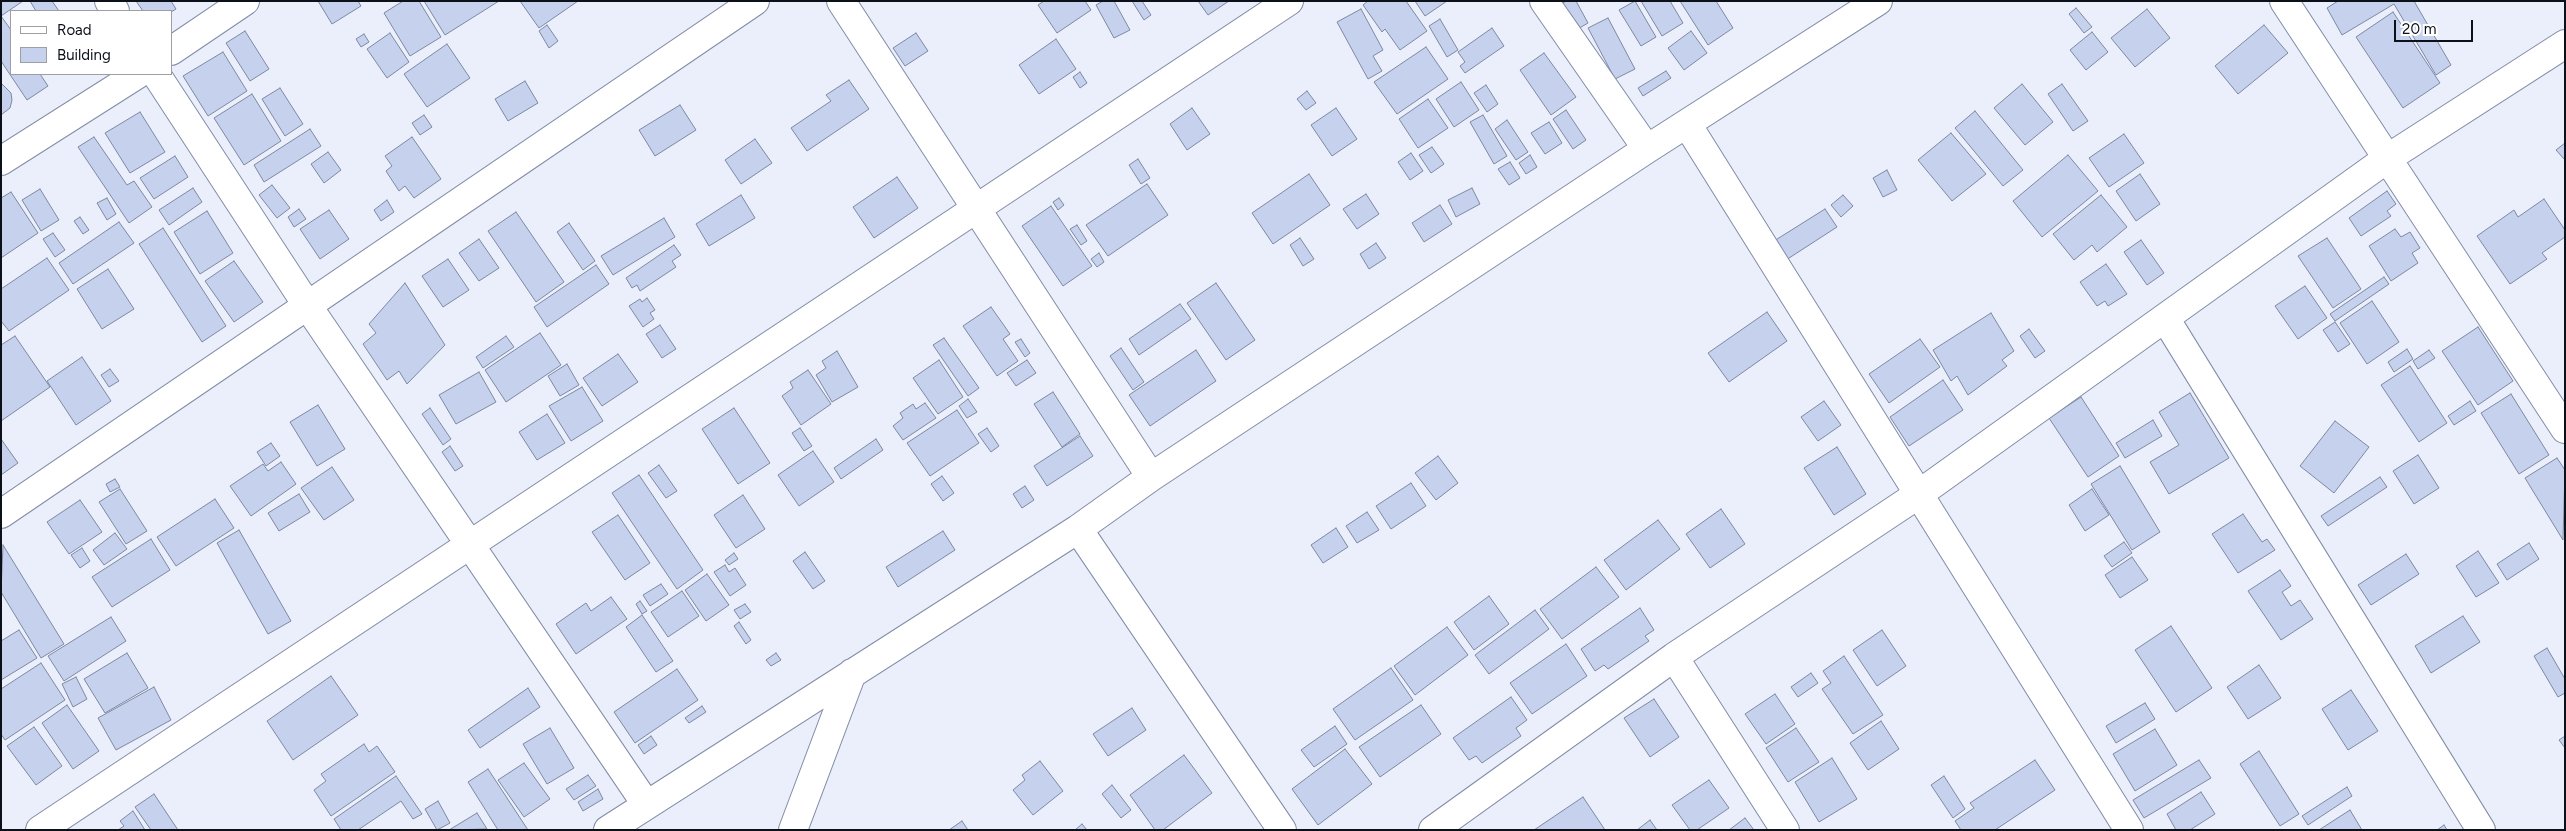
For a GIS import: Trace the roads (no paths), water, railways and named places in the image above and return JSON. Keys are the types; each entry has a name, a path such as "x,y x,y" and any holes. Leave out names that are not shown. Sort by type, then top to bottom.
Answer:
{"street":[{"path":"172,51 245,1"},
{"path":"1,514 755,1"},
{"path":"841,1 1151,478"},
{"path":"40,830 1289,1"},
{"path":"1544,1 1647,149"},
{"path":"608,830 1078,529 1151,478 1647,149 1878,1"},
{"path":"2284,1 2565,429"},
{"path":"1437,828 1674,657 1919,494 2388,158 2565,44"},
{"path":"1,161 136,75"},
{"path":"157,75 306,305 646,804"},
{"path":"1687,124 2128,830"},
{"path":"2165,318 2482,830"},
{"path":"1078,529 1282,830"},
{"path":"1674,657 1785,830"},
{"path":"793,830 852,673"}]}
